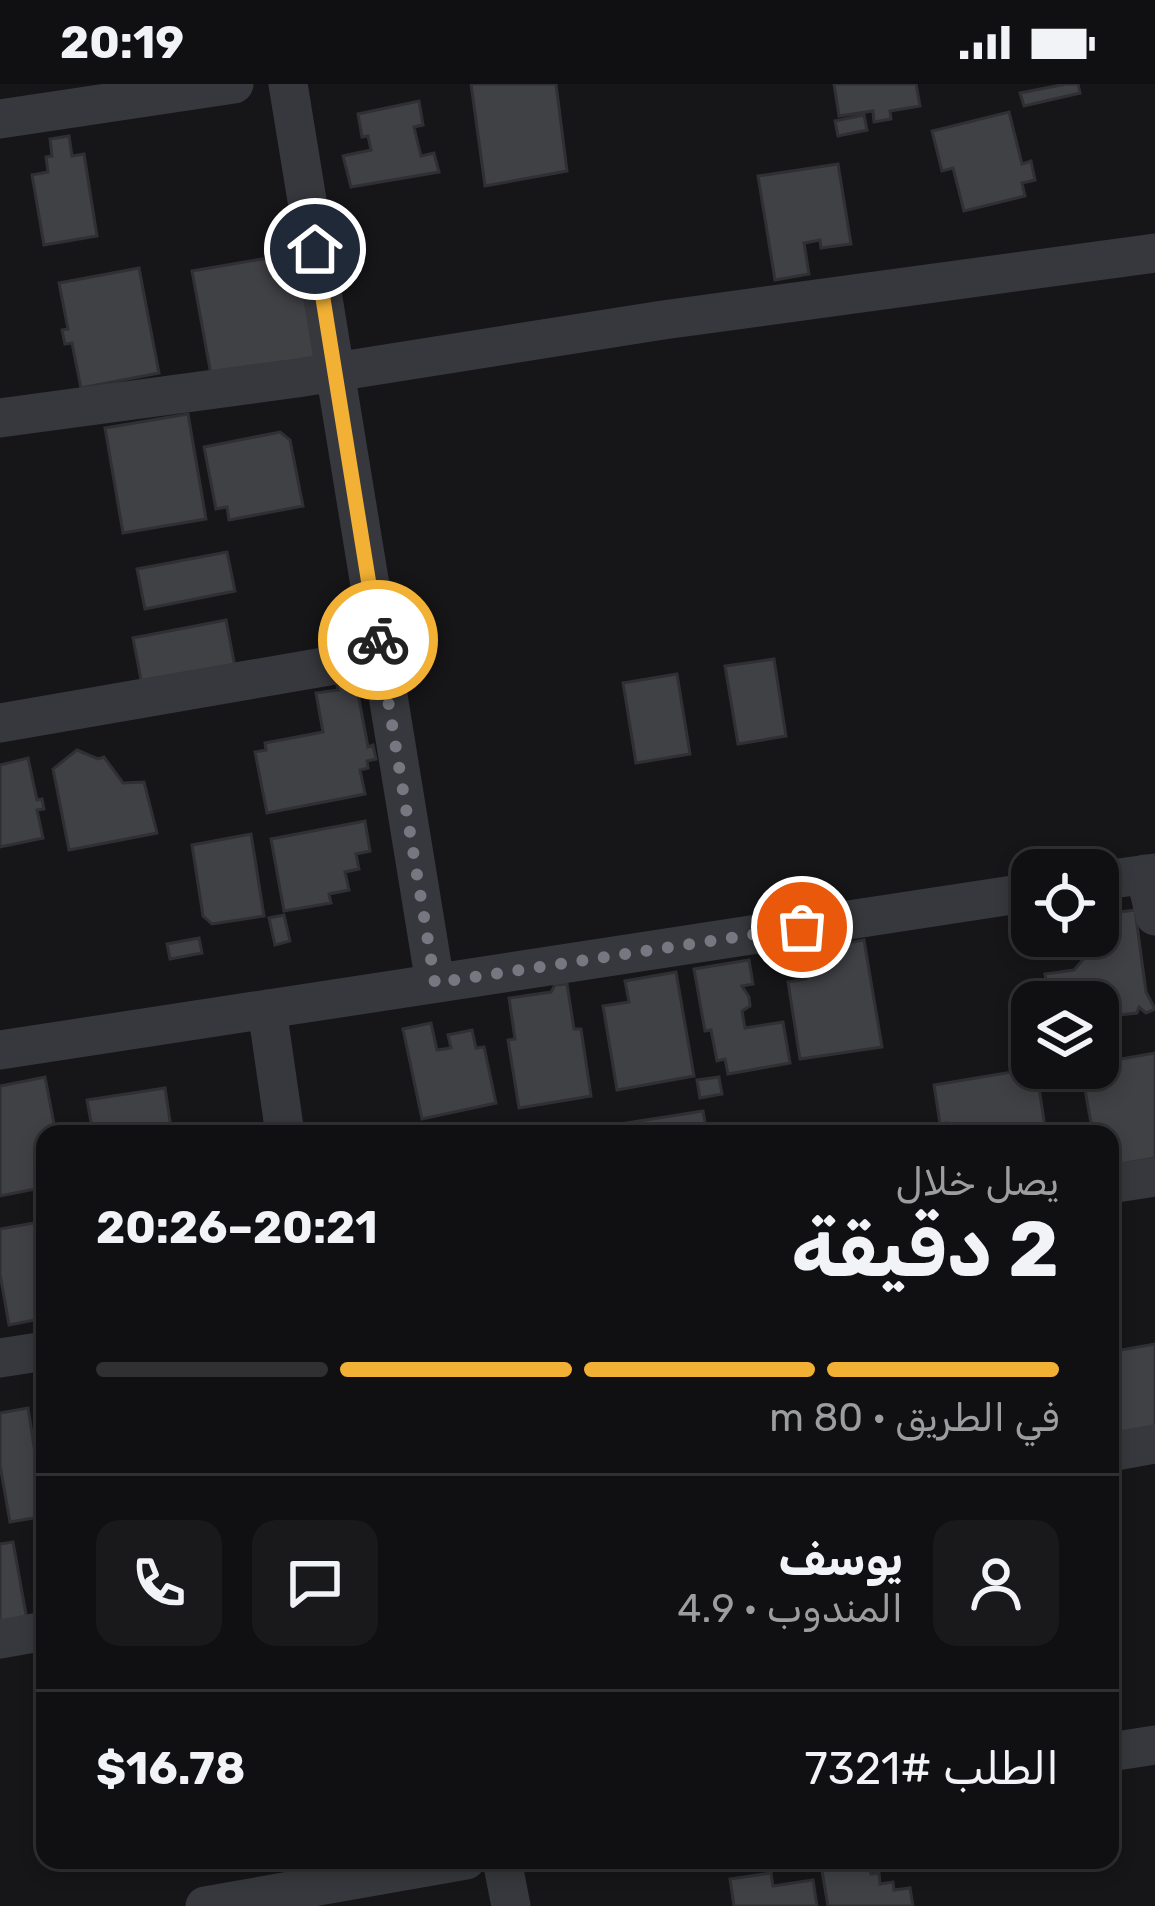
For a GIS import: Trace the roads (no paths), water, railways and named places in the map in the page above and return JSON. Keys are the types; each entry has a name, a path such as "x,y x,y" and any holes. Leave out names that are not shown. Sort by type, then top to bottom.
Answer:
{"street":[{"path":"0,119 234,84"},
{"path":"288,84 435,983"},
{"path":"0,418 336,372 663,320 1155,254"},
{"path":"0,723 381,657"},
{"path":"1119,878 1150,873 1155,916"},
{"path":"0,1050 1011,895"},
{"path":"267,1009 284,1125"},
{"path":"1119,1183 1155,1177"},
{"path":"0,1358 36,1352"},
{"path":"1119,1450 1155,1444"},
{"path":"0,1639 36,1633"},
{"path":"1119,1751 1155,1745"},
{"path":"205,1906 415,1869"},
{"path":"504,1869 511,1906"}]}
